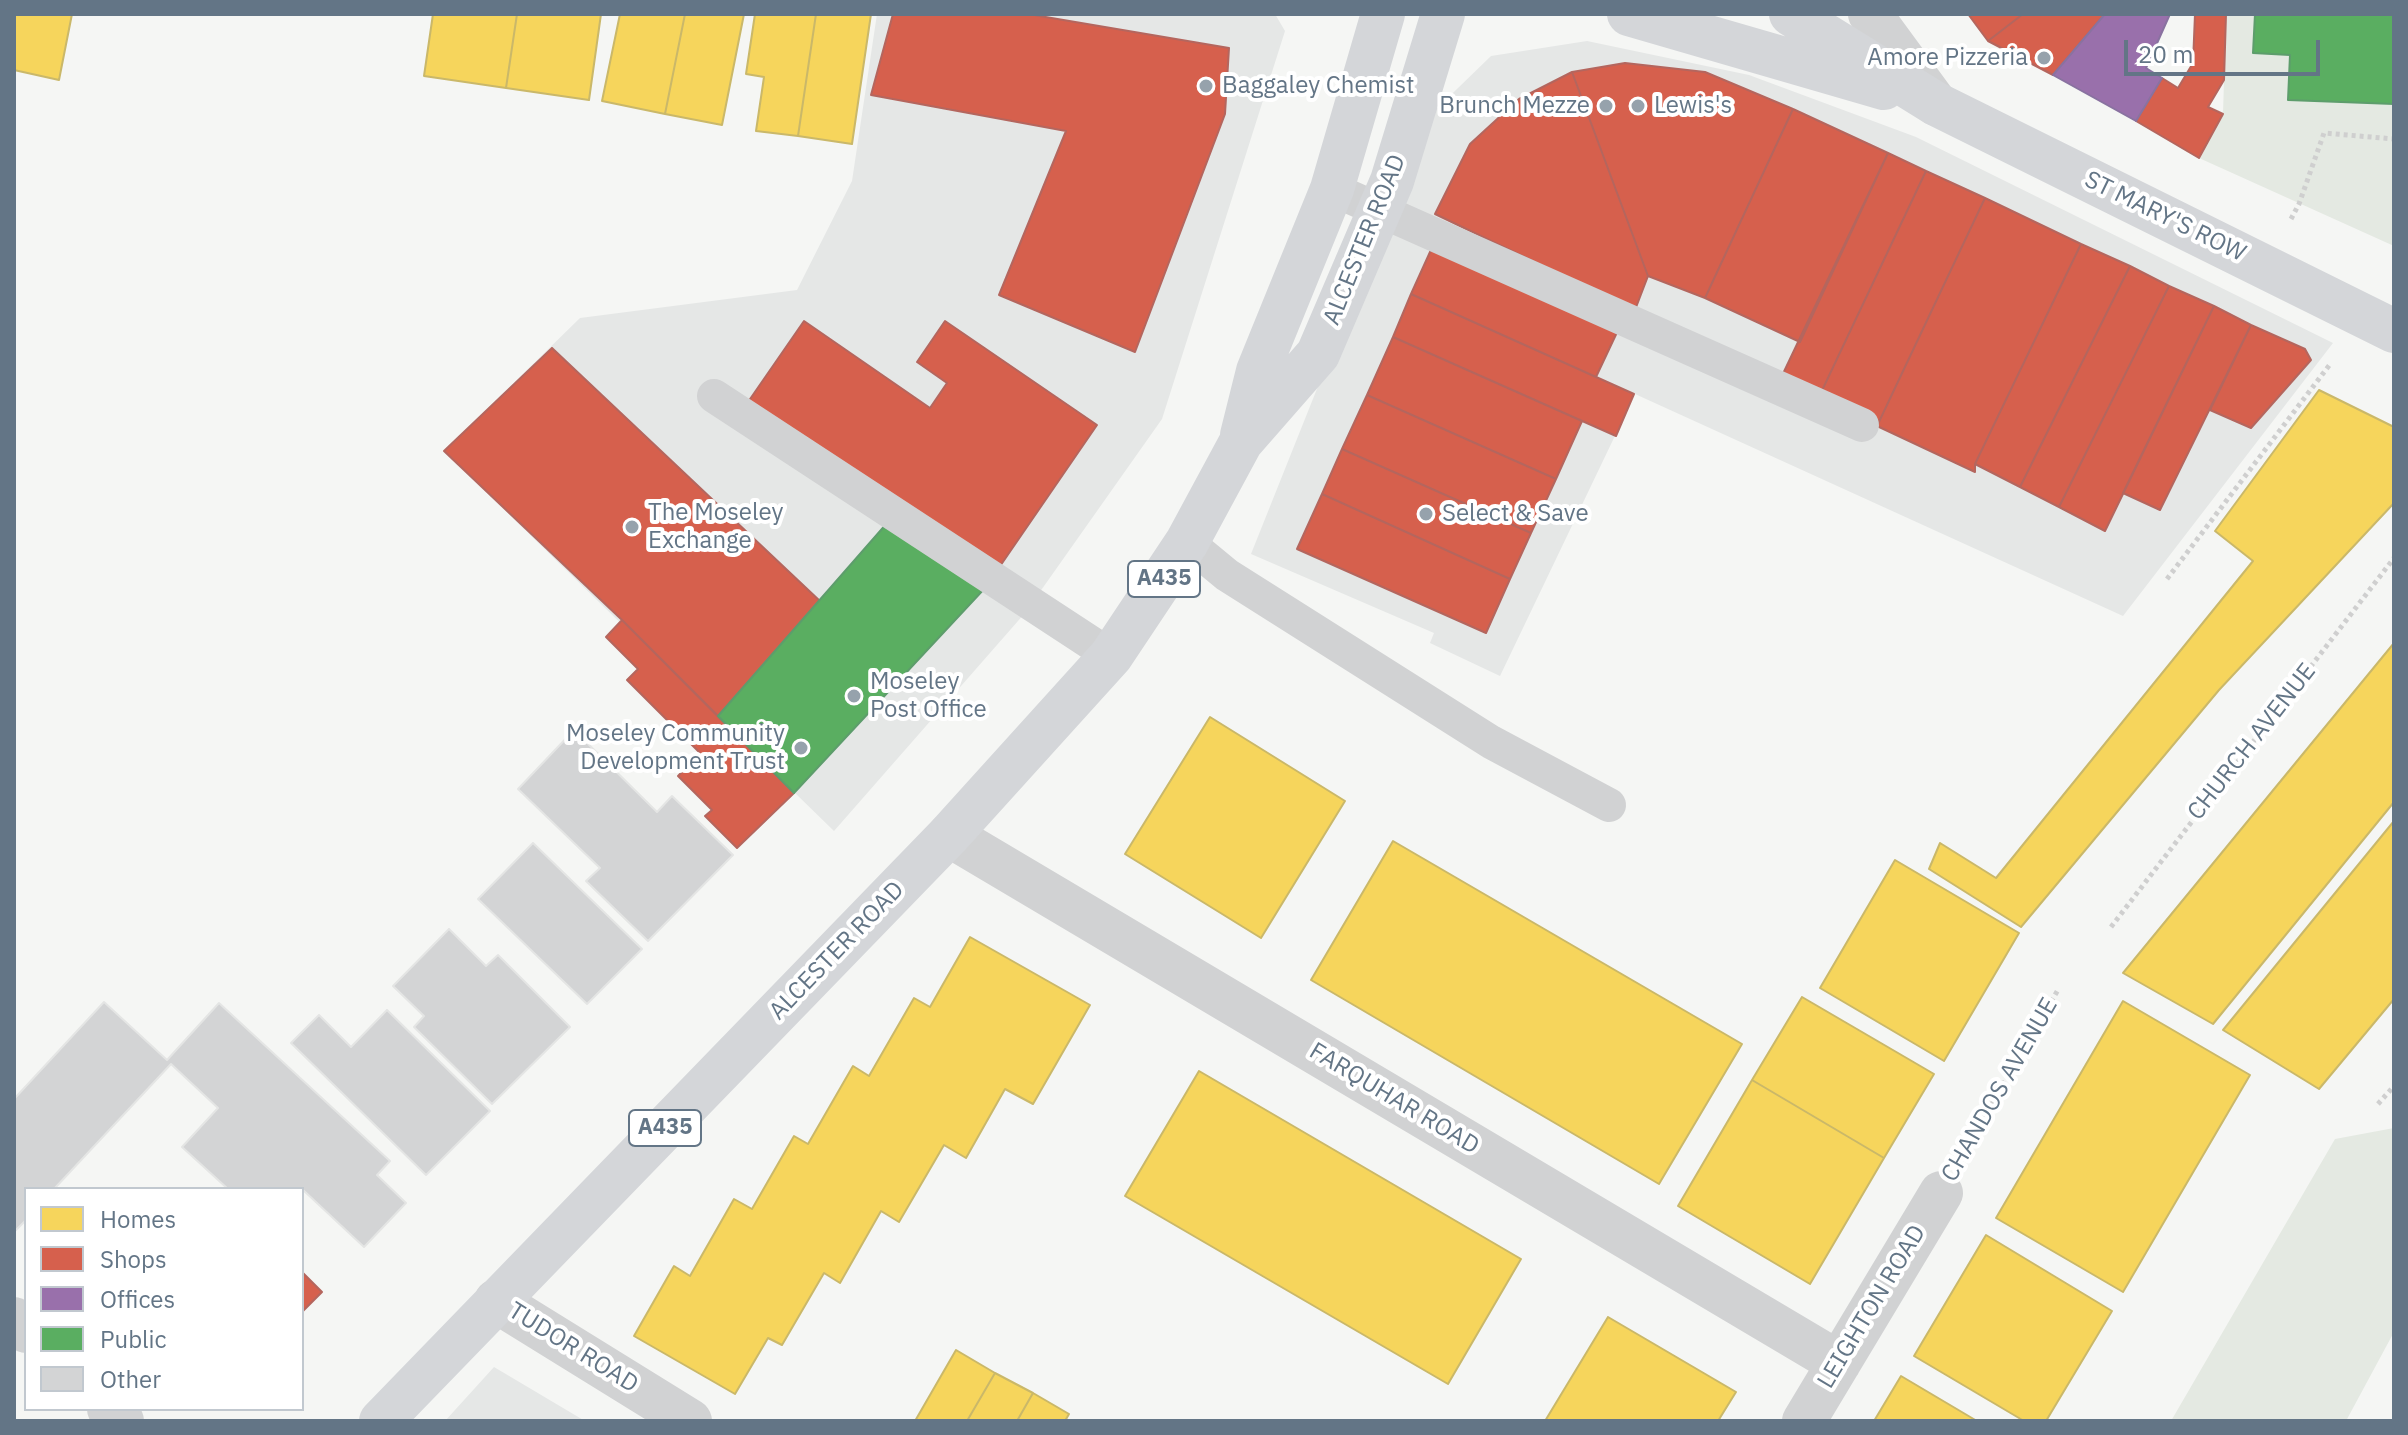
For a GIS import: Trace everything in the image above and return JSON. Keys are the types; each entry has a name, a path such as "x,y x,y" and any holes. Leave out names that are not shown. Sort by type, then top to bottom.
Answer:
{"main road":[{"name":"ALCESTER ROAD","path":"1241,442 1258,371 1332,189 1383,14"},
{"name":"ALCESTER ROAD","path":"381,1421 949,835 1111,656 1187,542 1241,442 1318,354 1392,181 1443,14"},
{"name":"ST MARY'S ROW","path":"1629,14 1936,104"},
{"name":"ST MARY'S ROW","path":"1791,14 1936,104 2380,324"}],"street":[{"name":"ST MARY'S ROW","path":"1870,14 1936,104"},
{"name":"FARQUHAR ROAD","path":"949,835 1839,1363"},
{"name":"LEIGHTON ROAD","path":"1804,1421 1941,1193"},
{"name":"TUDOR ROAD","path":"496,1301 690,1421"}],"lane":[{"path":"1332,189 1862,425"},
{"path":"714,396 1111,656"},
{"path":"1187,542 1227,575 1491,742 1609,805"}],"path":[{"path":"2265,267 2299,204 2324,133 2394,139"},
{"path":"2167,579 2380,324"},
{"name":"CHURCH AVENUE","path":"2111,927 2394,558"},
{"name":"CHANDOS AVENUE","path":"1941,1193 2059,988"},
{"path":"2378,1104 2394,1086"}],"shaded area":[{"path":"877,14 1275,14 1285,31 1162,419 1025,613 834,831 444,451 580,318 797,290 852,181"},
{"path":"2226,14 2394,14 2394,246 2199,158 2223,114"},
{"path":"1587,41 1749,75 1916,137 2333,343 2123,616 1635,394 1500,676 1430,643 1434,633 1251,554 1424,121 1491,56"},
{"path":"2394,1128 2394,1332 2346,1421 2171,1421 2335,1139"},
{"path":"494,1367 585,1421 445,1421"}],"building: Homes":[{"path":"14,14 72,14 59,80 14,70"},
{"path":"433,14 517,14 506,88 424,76"},
{"path":"517,14 601,14 589,100 506,88"},
{"path":"620,14 685,14 665,114 602,101"},
{"path":"685,14 744,14 722,125 665,114"},
{"path":"755,14 816,14 798,136 756,131 764,77 746,74"},
{"path":"816,14 871,14 852,144 798,136"},
{"path":"2319,390 2394,427 2394,503 2219,690 2021,927 1929,869 1940,843 1996,878 2253,561 2215,531"},
{"path":"2394,643 2394,802 2213,1024 2123,973"},
{"path":"1210,717 1345,801 1261,938 1125,854"},
{"path":"2394,821 2394,999 2319,1089 2223,1030"},
{"path":"1393,841 1742,1044 1659,1184 1311,980"},
{"path":"1895,860 2019,933 1944,1061 1820,988"},
{"path":"970,937 1090,1005 1033,1104 1005,1089 966,1158 944,1145 899,1222 881,1211 840,1283 824,1273 782,1345 768,1338 735,1394 634,1336 674,1266 690,1276 734,1199 752,1209 794,1136 808,1144 853,1066 869,1076 914,998 930,1007"},
{"path":"1802,997 1934,1074 1884,1158 1752,1080"},
{"path":"2123,1001 2250,1075 2123,1292 1996,1218"},
{"path":"1199,1071 1521,1259 1448,1384 1125,1196"},
{"path":"1752,1080 1884,1158 1810,1284 1678,1206"},
{"path":"1986,1235 2112,1311 2046,1421 2024,1421 1914,1356"},
{"path":"1608,1317 1736,1392 1718,1421 1545,1421"},
{"path":"956,1350 995,1373 967,1421 915,1421"},
{"path":"995,1373 1033,1393 1017,1421 967,1421"},
{"path":"1901,1376 1977,1421 1874,1421"},
{"path":"1033,1393 1069,1414 1065,1421 1017,1421"}],"building: Shops":[{"path":"893,14 1028,14 1229,48 1225,114 1135,352 999,295 1066,131 871,95"},
{"path":"1968,14 2023,14 1988,41"},
{"name":"Amore Pizzeria","path":"2023,14 2105,14 2053,75 1988,41"},
{"path":"2195,14 2226,14 2224,80 2208,107 2223,114 2199,158 2136,121 2162,78 2178,88 2193,63"},
{"path":"1625,63 1705,72 1793,109 1705,298 1648,276 1572,72"},
{"path":"1572,72 1648,276 1635,310 1435,214 1470,144 1519,99"},
{"path":"1793,109 1888,153 1800,342 1705,298"},
{"path":"1888,153 1926,171 1818,399 1780,380"},
{"path":"1926,171 1985,198 1877,426 1818,399"},
{"path":"1985,198 2081,244 1975,464 1975,472 1877,426"},
{"path":"1435,241 1620,326 1596,377 1411,294"},
{"path":"2081,244 2130,266 2020,487 1975,464"},
{"path":"2130,266 2169,286 2059,507 2020,487"},
{"path":"2169,286 2214,306 2105,531 2059,507"},
{"path":"1411,294 1634,394 1616,436 1393,337"},
{"path":"2214,306 2251,325 2160,510 2123,493"},
{"path":"804,321 930,408 947,383 917,362 945,321 1097,425 985,588 748,402"},
{"path":"2251,325 2305,349 2311,360 2251,428 2210,410"},
{"path":"1393,337 1582,421 1556,479 1367,395"},
{"name":"The Moseley Exchange","path":"552,348 821,602 718,716 444,451"},
{"path":"1367,395 1556,479 1531,533 1342,449"},
{"name":"Select & Save","path":"1342,449 1531,533 1510,579 1322,494"},
{"path":"1322,494 1510,579 1486,633 1297,549"},
{"path":"622,620 794,793 737,848 705,816 712,810 678,776 700,753 627,680 638,669 606,637"},
{"path":"304,1274 322,1292 304,1310"}],"building: Offices":[{"path":"2105,14 2170,14 2146,68 2162,78 2136,121 2053,75"}],"building: Public":[{"path":"2255,14 2394,14 2394,104 2288,100 2290,55 2253,53"},
{"path":"888,522 985,588 794,793 718,716"}],"building: Other":[{"path":"574,730 657,812 672,796 733,855 648,941 586,881 600,868 518,789"},
{"path":"533,843 642,949 587,1004 478,899"},
{"path":"449,929 486,966 498,955 570,1027 492,1104 414,1027 424,1016 393,986"},
{"path":"104,1002 167,1060 219,1003 390,1161 377,1175 406,1203 364,1247 304,1191 304,1187 226,1187 182,1147 218,1108 171,1064 56,1187 24,1187 24,1222 14,1232 14,1099"},
{"path":"387,1010 490,1111 426,1175 291,1043 319,1015 351,1047"}],"place":[{"name":"Amore Pizzeria","path":"2044,58"},
{"name":"Baggaley Chemist","path":"1206,86"},
{"name":"Brunch Mezze","path":"1606,106"},
{"name":"Lewis's","path":"1638,106"},
{"name":"Select & Save","path":"1426,514"},
{"name":"The Moseley Exchange","path":"632,527"},
{"name":"Moseley Post Office","path":"854,696"},
{"name":"Moseley Community Development Trust","path":"801,748"}]}
